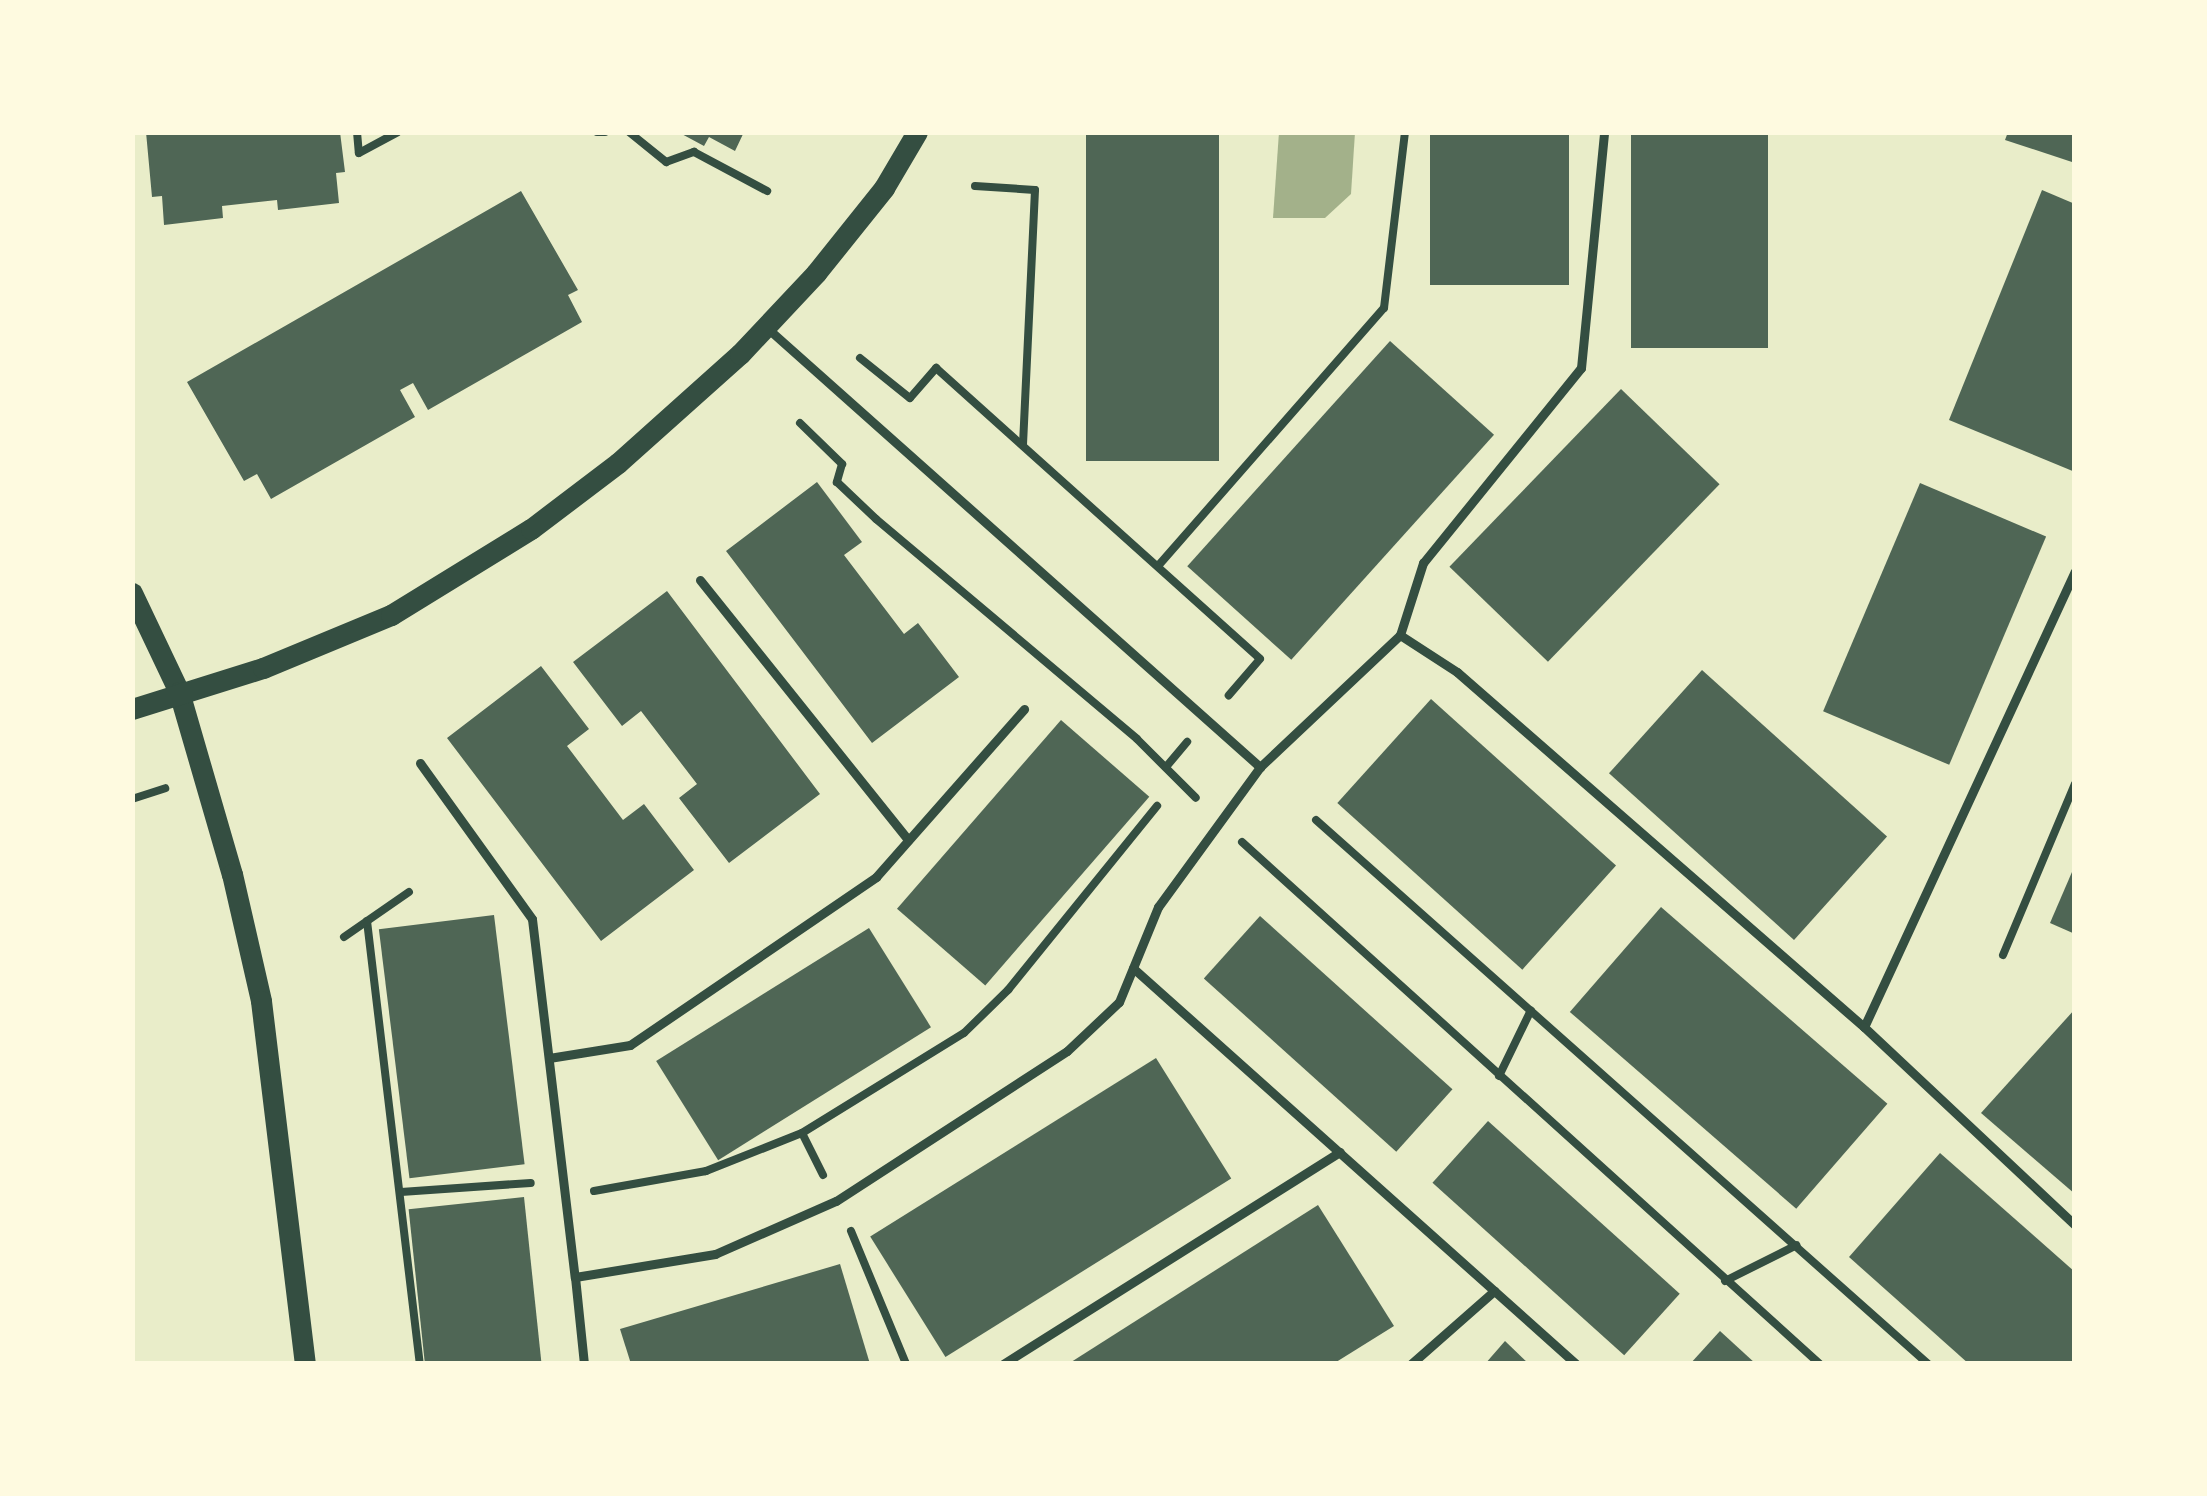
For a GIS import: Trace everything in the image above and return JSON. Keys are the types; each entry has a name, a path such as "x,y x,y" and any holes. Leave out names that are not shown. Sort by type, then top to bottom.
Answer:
{"street":[{"path":"132,709 262,668 391,615 531,529 619,463 766,327 884,188 917,132"},
{"path":"132,593 179,692 232,874 261,1001 305,1364"}],"lane":[{"path":"575,1277 715,1254 836,1201 1066,1051 1119,1002 1158,907 1219,820 1260,767 1400,635 1424,563 1581,368 1604,132"},
{"path":"766,327 1260,767"},
{"path":"1864,1027 2075,571"},
{"path":"700,580 908,840"},
{"path":"1400,635 1457,672 1864,1027 2075,1225"},
{"path":"549,1058 630,1045 876,877 1024,709"},
{"path":"420,763 532,919 584,1364"},
{"path":"1133,968 1576,1364"},
{"path":"1003,1364 1340,1153"},
{"path":"1412,1364 1494,1291"}],"path":[{"path":"357,132 359,153 398,132"},
{"path":"628,132 666,162 694,152 767,190"},
{"path":"1158,567 1384,308 1406,132"},
{"path":"975,186 1035,190 1023,446"},
{"path":"860,358 910,398 936,368 1260,658 1166,768"},
{"path":"800,423 842,464 837,482 876,519 1166,768 1820,1364"},
{"path":"132,799 183,782"},
{"path":"2003,955 2075,784"},
{"path":"401,1192 522,1182 596,1192 706,1171 802,1133 964,1033 1008,990 1157,806"},
{"path":"1316,820 1928,1364"},
{"path":"344,937 409,892"},
{"path":"367,921 420,1364"},
{"path":"1499,1076 1531,1010"},
{"path":"802,1133 906,1364"},
{"path":"1725,1281 1797,1245"}],"shaded area":[{"path":"1279,132 1355,132 1351,194 1325,218 1273,218"}],"building":[{"path":"146,132 340,132 345,172 336,173 339,203 278,210 277,200 222,206 223,218 164,225 162,196 152,197"},
{"path":"678,132 744,132 735,151 709,137 704,146"},
{"path":"1086,132 1219,132 1219,461 1086,461"},
{"path":"1430,132 1569,132 1569,285 1430,285"},
{"path":"1631,132 1768,132 1768,348 1631,348"},
{"path":"2008,132 2075,132 2075,163 2005,140"},
{"path":"2042,190 2075,204 2075,472 1949,420"},
{"path":"521,191 578,290 568,295 582,322 428,410 413,383 400,390 415,417 271,499 257,474 244,481 187,382"},
{"path":"1390,341 1494,435 1291,660 1187,566"},
{"path":"1621,389 1720,484 1548,662 1449,567"},
{"path":"817,482 862,542 844,555 904,634 918,623 959,677 872,743 726,551"},
{"path":"1920,483 2046,537 1949,765 1823,711"},
{"path":"667,591 820,794 729,863 679,798 697,784 641,711 622,726 573,662"},
{"path":"541,666 589,729 567,746 623,820 644,804 694,870 601,941 447,738"},
{"path":"1702,670 1887,837 1794,940 1609,773"},
{"path":"1431,699 1616,866 1522,970 1337,803"},
{"path":"1061,720 1149,797 985,985 897,909"},
{"path":"2075,865 2075,934 2050,923"},
{"path":"1661,907 1887,1104 1796,1209 1570,1012"},
{"path":"494,915 525,1164 409,1178 379,929"},
{"path":"1260,916 1452,1089 1396,1152 1204,978"},
{"path":"869,928 931,1027 718,1160 656,1061"},
{"path":"2075,1009 2075,1194 1981,1113"},
{"path":"1156,1058 1231,1178 945,1357 870,1237"},
{"path":"1488,1121 1680,1294 1624,1355 1432,1183"},
{"path":"1940,1153 2075,1272 2075,1364 1969,1364 1849,1257"},
{"path":"524,1197 542,1364 425,1364 409,1209"},
{"path":"1318,1205 1394,1326 1333,1364 1068,1364"},
{"path":"840,1264 870,1364 631,1364 620,1329"},
{"path":"1720,1331 1756,1364 1690,1364"},
{"path":"1505,1341 1529,1364 1485,1364"}]}
